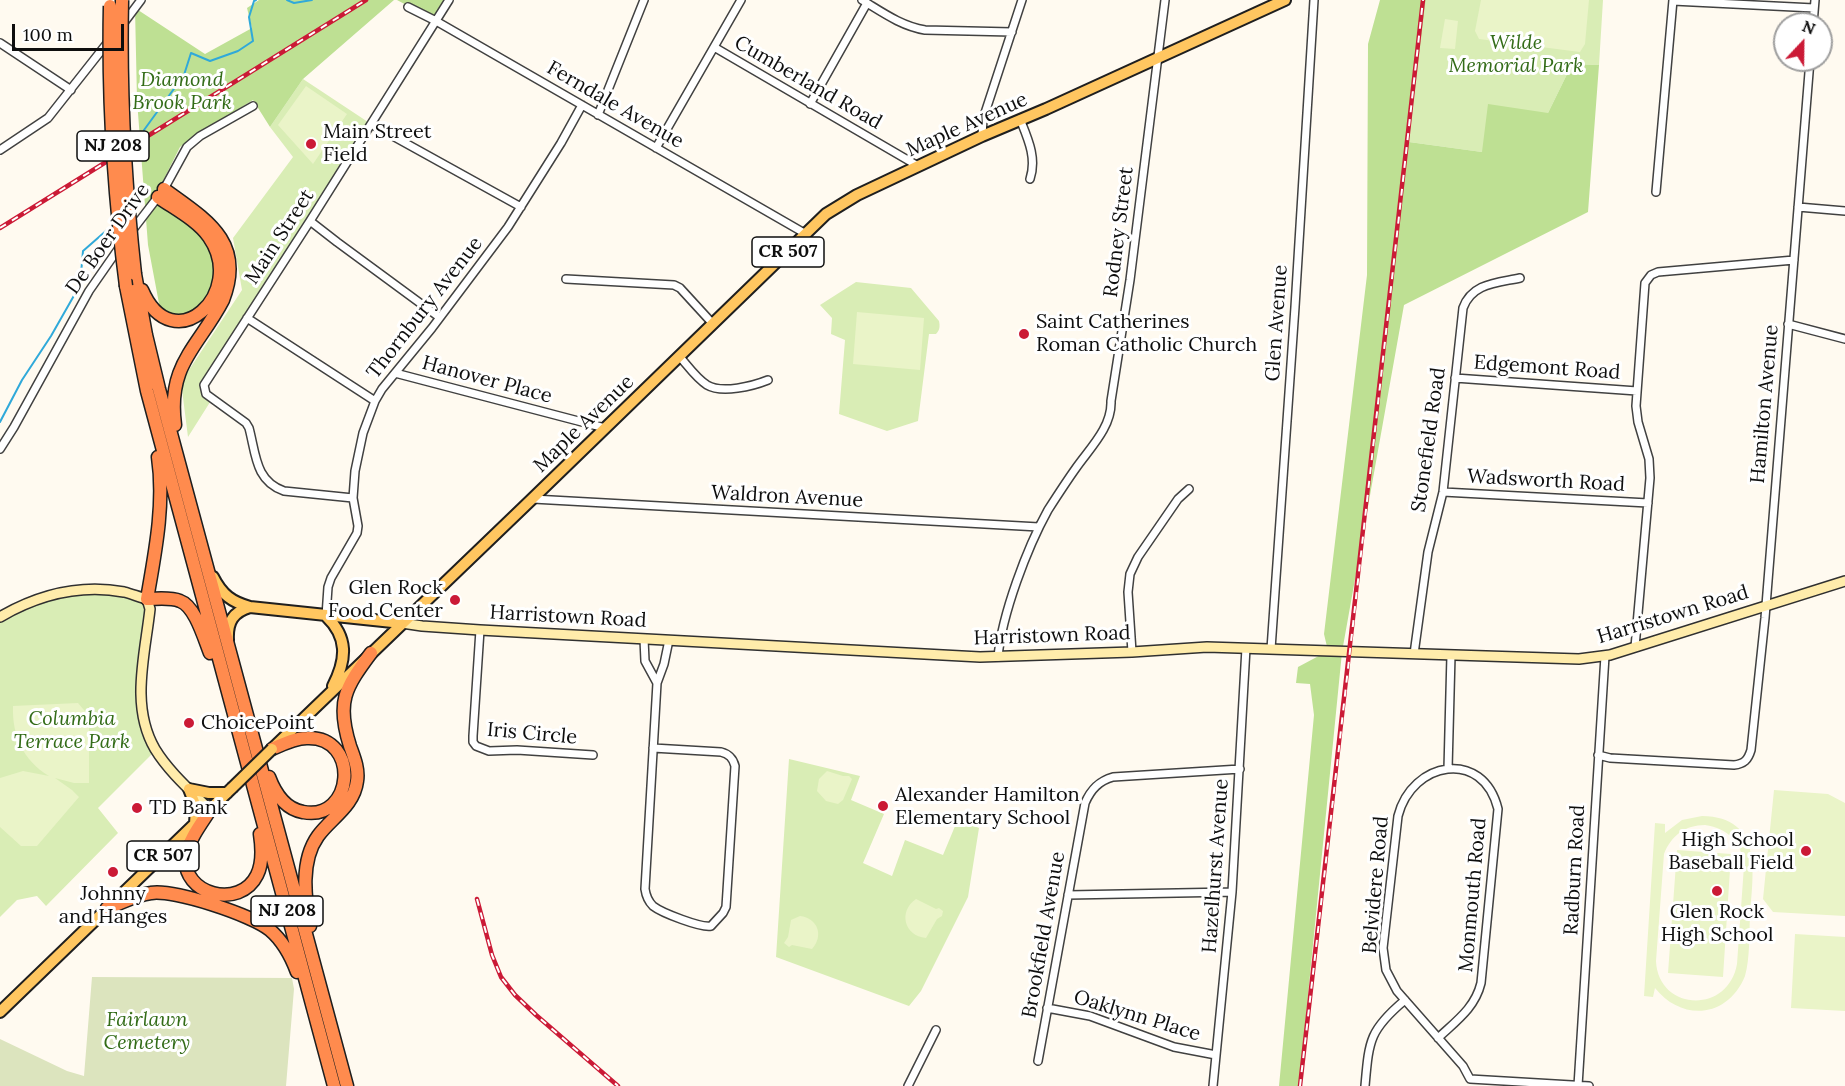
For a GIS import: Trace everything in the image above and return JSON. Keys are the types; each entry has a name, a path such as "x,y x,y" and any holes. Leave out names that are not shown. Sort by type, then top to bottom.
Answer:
{"highway":[{"name":"NJ 208","path":"114,2 129,218 135,274 148,344 347,1086"},
{"name":"NJ 208","path":"114,2 110,77 119,229 126,286 147,391 334,1086"},
{"path":"135,274 149,304 170,320 180,321 198,315 210,303 217,289 219,263 211,239 161,193"},
{"path":"161,193 213,226 224,243 229,261 229,282 223,300 185,359 176,379 173,403 182,477"},
{"path":"147,391 161,489 147,599 178,600 189,607 224,678"},
{"path":"325,1004 309,921 306,888 307,864 317,838 354,793 358,771 345,728 344,700 350,683 371,653"},
{"path":"250,728 272,785 277,794 291,808 309,813 318,811 327,807 340,795 346,772 340,756 329,744 322,740 305,738 272,749"},
{"path":"210,810 189,845 186,861 188,870 197,885 204,890 222,896 230,895 253,882 258,875 261,858 259,825 244,753"},
{"path":"107,908 139,896 160,892 182,896 246,916 267,927 283,944 294,967 329,1068"}],"main road":[{"name":"Maple Avenue","path":"0,1012 826,214 857,195 982,136 1286,0"},
{"name":"Harristown Road","path":"205,561 226,597 240,604 326,616 402,623"},
{"path":"228,646 228,629 233,616 250,607"},
{"path":"326,616 341,636 344,653 340,669 329,693"},
{"path":"189,789 209,793 230,791"},
{"path":"189,789 196,807 195,824"}],"street":[{"path":"0,150 48,118 141,0"},
{"name":"Main Street","path":"353,498 284,491 273,487 262,476 246,423 206,394 205,381 310,221 449,0"},
{"path":"598,115 644,0"},
{"path":"656,148 741,0"},
{"path":"982,136 983,119 1022,0"},
{"name":"Rodney Street","path":"998,657 1011,603 1028,553 1063,486 1104,429 1111,409 1130,280 1165,0"},
{"name":"Glen Avenue","path":"1271,649 1314,0"},
{"path":"1656,192 1673,0 1815,4"},
{"path":"810,104 865,2 914,28 1012,32"},
{"name":"Ferndale Avenue","path":"408,7 806,234"},
{"path":"0,42 71,90"},
{"name":"Cumberland Road","path":"714,47 918,166"},
{"name":"Hamilton Avenue","path":"1598,755 1610,758 1734,765 1744,762 1751,750 1809,72"},
{"name":"Thornbury Avenue","path":"326,616 328,587 331,578 357,533 353,498 355,471 358,452 375,401 504,232 561,143 582,105"},
{"name":"De Boer Drive","path":"0,449 89,291 161,193 187,147 200,136 253,106"},
{"path":"1020,119 1033,157 1030,179"},
{"path":"371,124 521,207"},
{"path":"1798,207 1845,211"},
{"path":"310,221 439,317"},
{"path":"1635,647 1650,478 1649,459 1638,422 1637,391 1645,283 1651,275 1658,272 1794,260"},
{"name":"Stonefield Road","path":"1414,654 1428,552 1443,492 1463,308 1470,294 1482,286 1520,278"},
{"path":"566,279 674,285 680,288 713,324"},
{"path":"247,318 375,401"},
{"path":"1788,324 1845,339"},
{"path":"680,357 700,379 711,387 754,386 768,380"},
{"name":"Hanover Place","path":"395,373 605,429"},
{"name":"Edgemont Road","path":"1455,378 1637,391"},
{"path":"1132,652 1128,592 1130,574 1138,557 1178,499 1190,489"},
{"name":"Wadsworth Road","path":"1443,492 1648,503"},
{"name":"Waldron Avenue","path":"533,499 1040,527"},
{"name":"Harristown Road","path":"402,623 480,630 939,656 998,657 1207,647 1579,659 1605,656 1845,581"},
{"path":"0,617 31,601 74,591 122,592 147,599 150,609 140,698 144,723 156,750 173,772 210,810"},
{"name":"Iris Circle","path":"480,630 473,736 476,746 489,751 518,750 593,755"},
{"path":"644,639 645,661 657,683"},
{"path":"653,748 721,752 730,756 735,766 726,907 716,923 711,926 701,926 657,909 646,896 645,889 653,748 657,683 669,640"},
{"name":"Hazelhurst Avenue","path":"1213,1086 1232,892 1246,648"},
{"path":"1448,769 1451,655"},
{"name":"Radburn Road","path":"1578,1086 1605,656"},
{"name":"Belvidere Road","path":"1448,769 1437,771 1418,781 1405,796 1398,816 1383,948 1391,981 1463,1066 1471,1083 1589,1086"},
{"name":"Monmouth Road","path":"1438,1038 1469,1009 1479,993 1498,809 1492,792 1481,779 1464,770 1448,769"},
{"name":"Brookfield Avenue","path":"1038,1061 1085,803 1092,789 1098,783 1113,777 1240,770"},
{"path":"1068,895 1232,892"},
{"path":"1365,1086 1372,1038 1384,1019 1405,1000"},
{"name":"Oaklynn Place","path":"1047,1008 1090,1016 1174,1047 1216,1055"},
{"path":"908,1086 936,1030"}],"green space":[{"name":"Diamond Brook Park","path":"259,0 394,0 303,79 270,127 253,100 180,147 158,191 199,219 223,272 202,315 161,314 148,245 137,100 135,8 205,54 252,28 247,8"},
{"path":"397,0 449,0 436,21"},
{"path":"1380,0 1426,0 1409,142 1482,152 1488,104 1548,113 1572,64 1599,65 1588,212 1404,305 1342,652 1299,1086 1279,1086 1314,715 1310,684 1296,683 1298,667 1328,651 1324,634 1367,275 1368,44"},
{"name":"Wilde Memorial Park","path":"1426,0 1603,0 1599,65 1572,64 1548,113 1482,152 1409,142"},
{"path":"1481,0 1589,0 1585,44 1580,52 1479,39 1475,31"},
{"path":"1445,19 1458,21 1455,49 1440,48"},
{"path":"303,79 371,124 204,385 212,399 188,437 181,382 242,290 233,238 293,157 270,127"},
{"name":"Main Street Field","path":"306,86 347,114 313,164 278,125"},
{"path":"856,282 911,288 939,321 936,334 929,334 918,421 887,431 839,414 845,340 831,334 832,318 820,305"},
{"path":"857,312 924,318 920,370 853,364"},
{"name":"Columbia Terrace Park","path":"89,590 147,599 140,697 156,750 98,808 118,833 46,906 37,896 17,900 0,917 0,617 17,607"},
{"path":"78,703 89,716 89,783 74,783 55,778 79,797 37,846 21,846 0,827 0,778 23,771 49,776 32,763 21,746 13,717 13,706"},
{"path":"789,759 860,776 851,800 884,814 863,863 892,876 905,840 943,855 958,819 979,828 968,897 921,991 909,1006 776,957"},
{"path":"827,771 849,776 852,779 843,800 838,804 826,801 817,791 819,779"},
{"name":"High School Baseball Field","path":"1774,790 1828,794 1845,803 1845,916 1773,912 1763,899"},
{"path":"1702,816 1722,819 1736,826 1745,837 1752,866 1749,954 1745,976 1728,1000 1716,1007 1704,1010 1691,1010 1678,1006 1666,999 1655,988 1653,997 1644,996 1655,823 1665,824 1665,833 1682,820","holes":["1705,825 1721,829 1732,838 1743,858 1737,964 1731,981 1721,992 1708,999 1694,1000 1680,997 1668,990 1660,978 1656,961 1664,854 1675,837 1685,829"]},
{"path":"1677,850 1731,854 1723,977 1668,973"},
{"path":"916,899 943,911 942,916 937,919 926,938 913,933 906,922 907,910"},
{"path":"800,916 811,920 817,928 818,939 812,949 792,945 789,947 784,943 788,937 791,920"},
{"path":"1795,934 1845,937 1845,1011 1791,1008"},
{"name":"Fairlawn Cemetery","path":"92,977 292,978 294,989 286,1086 0,1086 0,1039 67,1071 84,1076"}],"waterway":[{"path":"144,130 184,75 191,53 210,61 238,51 253,41 249,17 256,0"},
{"path":"287,0 294,3 312,0"},
{"path":"0,422 22,380 51,336 80,285 83,251 107,230"}],"railway":[{"path":"0,228 366,0"},
{"path":"1300,1086 1423,0"},
{"path":"477,899 492,955 501,977 515,995 536,1015 618,1086"}],"place":[{"name":"Main Street Field","path":"311,144"},
{"name":"Saint Catherines Roman Catholic Church","path":"1024,334"},
{"name":"Glen Rock Food Center","path":"455,600"},
{"name":"ChoicePoint","path":"189,723"},
{"name":"Alexander Hamilton Elementary School","path":"883,806"},
{"name":"TD Bank","path":"137,808"},
{"name":"High School Baseball Field","path":"1806,851"},
{"name":"Johnny and Hanges","path":"113,872"},
{"name":"Glen Rock High School","path":"1717,891"}]}
